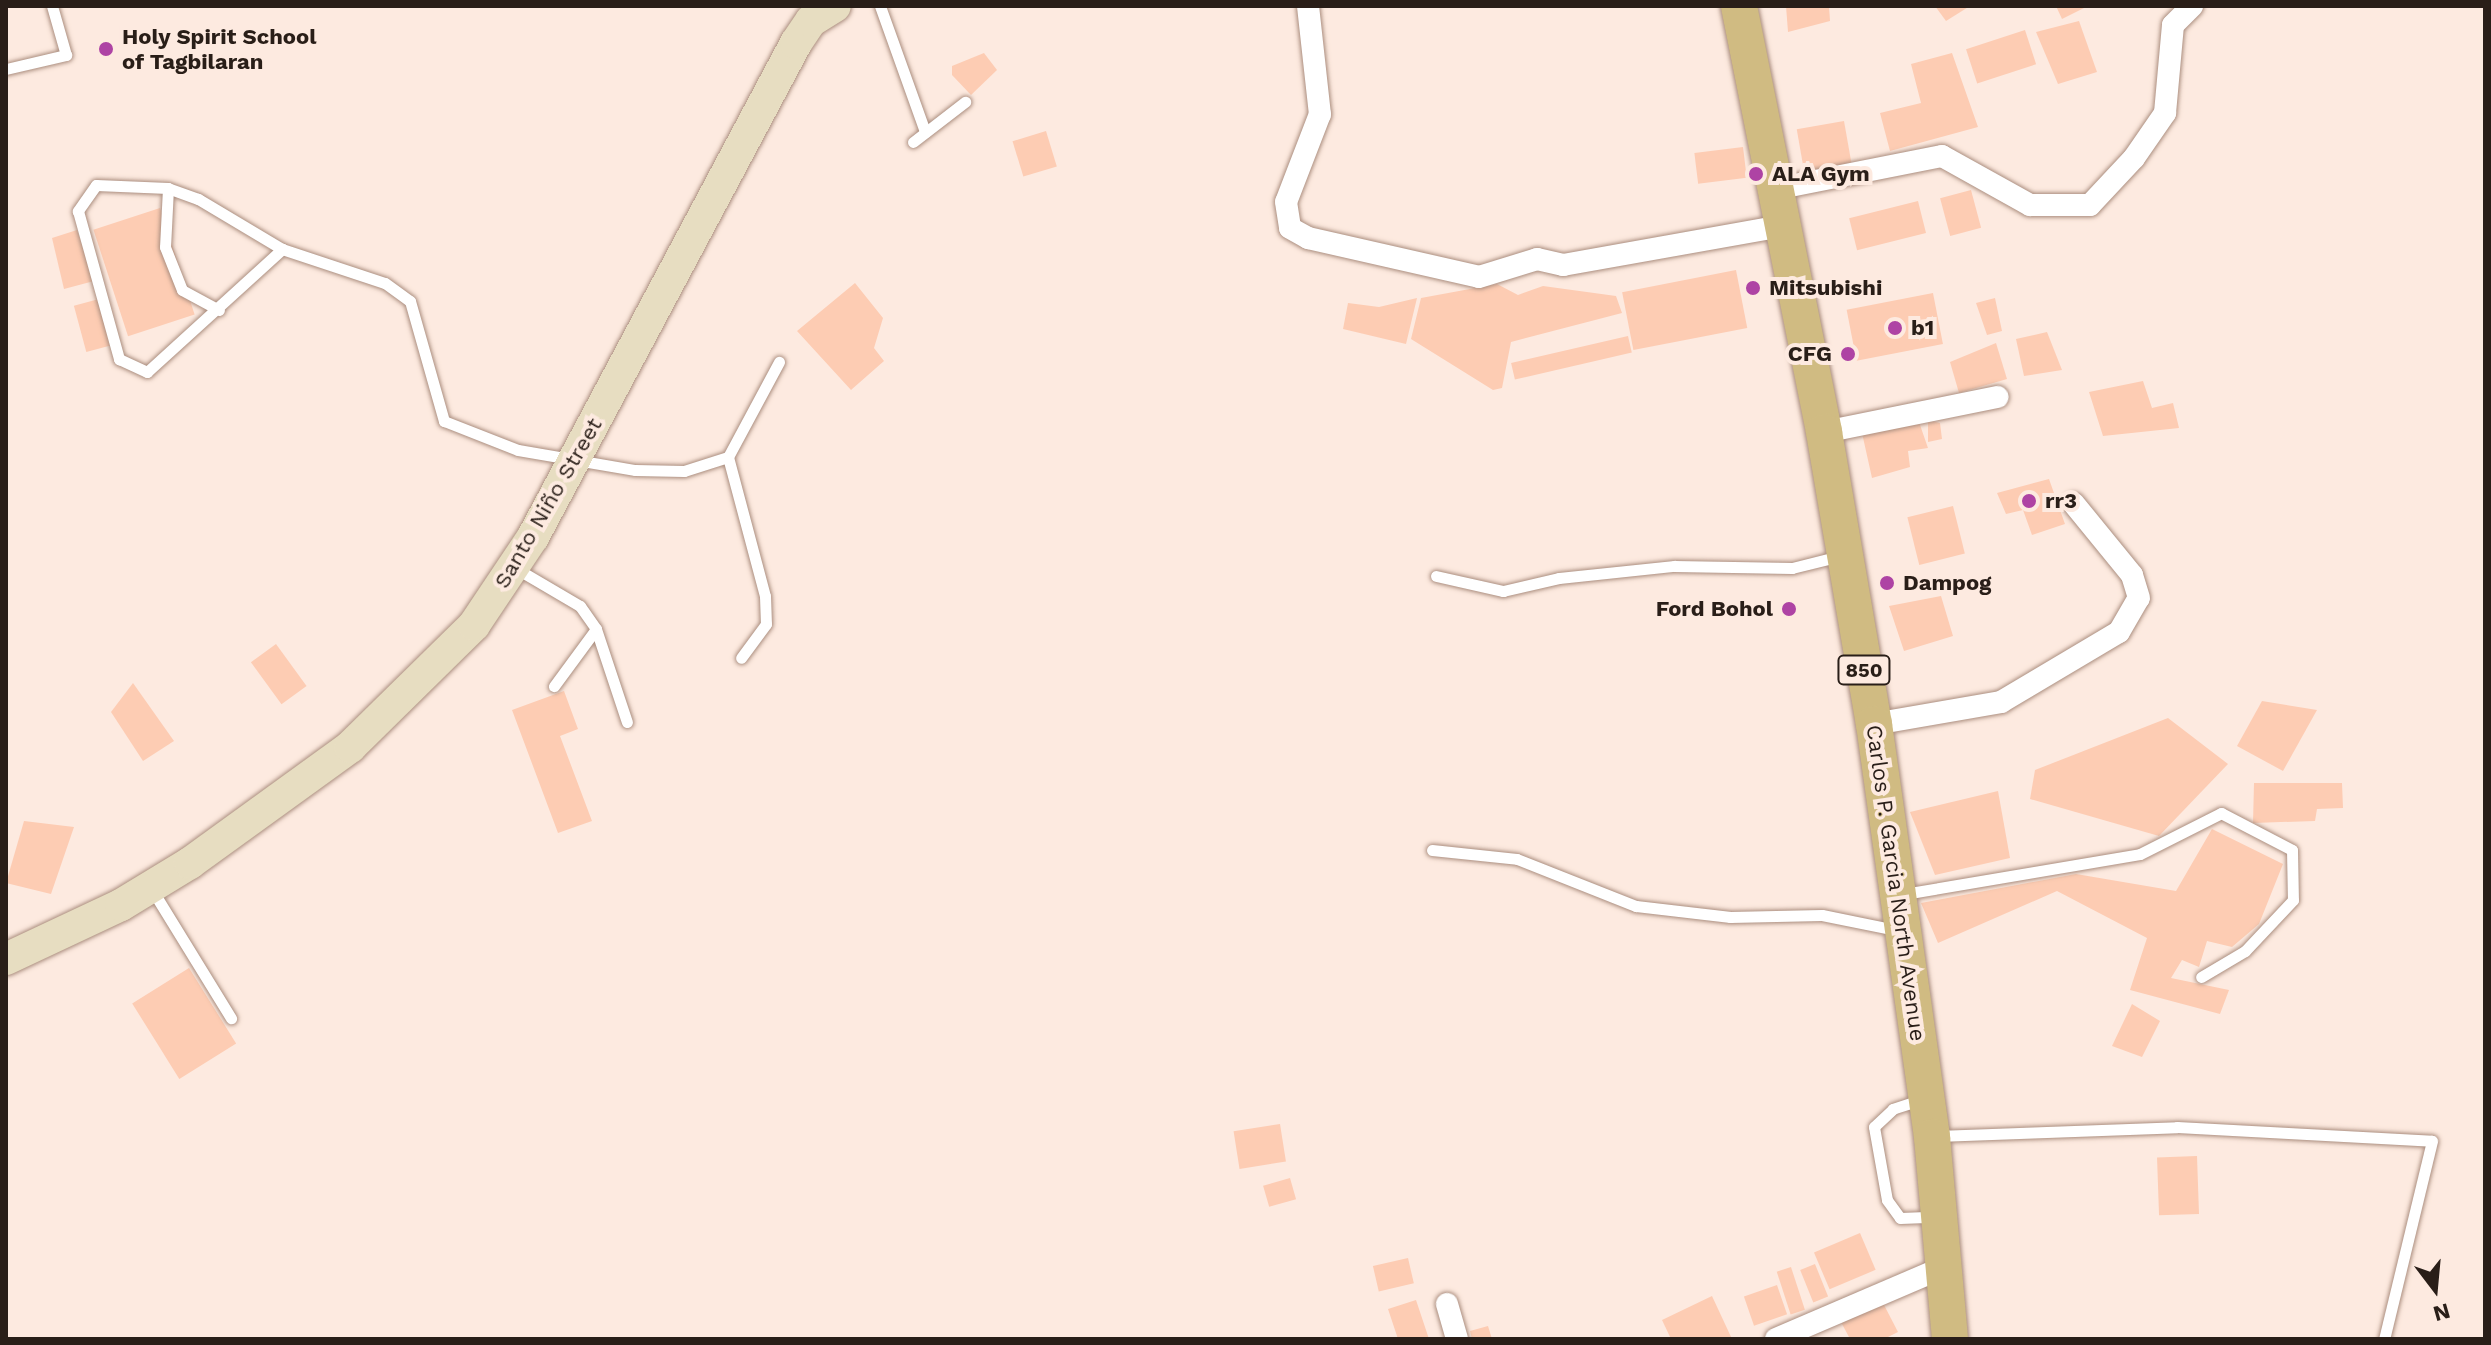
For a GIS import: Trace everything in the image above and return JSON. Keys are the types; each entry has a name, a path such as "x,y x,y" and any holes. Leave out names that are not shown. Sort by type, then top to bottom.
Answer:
{"main road":[{"name":"Santo Niño Street","path":"6,959 151,887 350,747 399,705 474,625 512,568 576,458 796,43 811,21 835,6"},
{"name":"Carlos P. Garcia North Avenue","path":"1739,6 1824,432 1874,724 1932,1137 1950,1339"}],"street":[{"path":"1308,6 1320,114 1286,202 1290,228 1308,238 1479,277 1537,259 1563,265 1783,226"},
{"path":"1775,189 1942,156 2030,205 2090,205 2134,158 2165,113 2173,25 2192,6"},
{"path":"1824,432 1998,397"},
{"path":"1874,724 2001,702 2119,632 2139,598 2132,575 2074,504"},
{"path":"1776,1339 1942,1268"},
{"path":"1447,1304 1457,1339"}],"lane":[{"path":"6,69 66,55 52,6"},
{"path":"880,6 925,132"},
{"path":"913,142 965,102"},
{"path":"282,249 219,310 147,372 119,359 78,211 96,185 168,188 198,199 282,249 385,283 410,301 444,421 518,450 684,471 728,457"},
{"path":"168,188 165,247 182,290 219,310"},
{"path":"741,658 766,624 765,596 728,457 779,362"},
{"path":"1436,576 1503,591 1559,578 1674,566 1792,568 1844,555"},
{"path":"512,568 580,606 596,629 627,722"},
{"path":"554,686 596,629"},
{"path":"1899,894 2140,854 2221,813 2292,850 2293,900 2245,951 2201,977"},
{"path":"1432,850 1517,859 1636,906 1730,917 1822,915 1904,932"},
{"path":"151,887 231,1018"},
{"path":"1927,1097 1893,1109 1874,1127 1887,1200 1900,1218 1938,1216"},
{"path":"1932,1137 2177,1127 2432,1141 2384,1339"}],"building":[{"path":"1786,6 1829,6 1830,21 1788,32"},
{"path":"1935,6 1970,6 1946,21"},
{"path":"2056,6 2088,6 2062,19"},
{"path":"2079,21 2097,72 2058,84 2036,32"},
{"path":"2025,30 2036,64 1977,83 1966,49"},
{"path":"984,53 997,70 971,95 952,75 952,66"},
{"path":"1952,53 1978,127 1890,151 1880,113 1921,103 1911,64"},
{"path":"1844,121 1852,166 1805,175 1797,129"},
{"path":"1046,131 1057,166 1023,177 1013,141"},
{"path":"1743,147 1747,178 1698,184 1694,153"},
{"path":"1971,190 1981,228 1950,236 1940,198"},
{"path":"1918,201 1926,233 1857,250 1849,218"},
{"path":"160,208 195,315 128,336 93,230"},
{"path":"77,230 94,281 64,289 52,238"},
{"path":"1736,270 1747,328 1633,350 1622,292"},
{"path":"855,283 883,318 874,348 884,361 851,390 797,331"},
{"path":"1497,284 1518,295 1543,286 1616,296 1622,313 1511,342 1502,388 1493,390 1411,339 1421,298"},
{"name":"b1","path":"1933,293 1943,344 1857,361 1847,310"},
{"path":"1417,298 1406,344 1343,329 1348,303 1379,307"},
{"path":"1995,298 2002,331 1987,335 1976,303"},
{"path":"99,299 111,345 86,352 74,306"},
{"path":"2047,332 2062,370 2024,376 2016,339"},
{"path":"1628,336 1632,353 1515,380 1511,363"},
{"path":"1996,343 2007,379 1959,393 1950,362"},
{"path":"2143,381 2152,408 2173,403 2179,428 2103,436 2089,392"},
{"path":"1928,420 1940,423 1942,439 1928,442"},
{"path":"1919,422 1928,448 1908,451 1910,467 1872,478 1862,433"},
{"name":"rr3","path":"2049,479 2065,524 2032,535 2023,510 2006,514 1997,493"},
{"path":"1953,506 1965,554 1919,565 1907,517"},
{"path":"1941,596 1953,636 1904,651 1889,606"},
{"path":"276,644 307,686 281,704 251,662"},
{"path":"133,683 174,741 143,761 111,712"},
{"path":"564,691 578,729 560,736 592,821 558,833 512,710"},
{"path":"2262,701 2317,710 2283,771 2237,746"},
{"path":"2168,718 2228,764 2159,836 2030,799 2035,770"},
{"path":"2254,783 2342,783 2343,808 2317,809 2315,821 2253,823"},
{"path":"1998,791 2010,858 1935,875 1910,812"},
{"path":"24,821 74,827 51,894 6,883"},
{"path":"2212,829 2283,864 2259,924 2232,947 2207,941 2199,967 2182,960 2171,978 2229,990 2220,1014 2130,990 2147,938 2057,891 1938,943 1921,903 2076,874 2176,891"},
{"path":"189,968 236,1043 179,1079 132,1004"},
{"path":"2132,1004 2160,1021 2142,1057 2112,1046"},
{"path":"1280,1124 1286,1162 1240,1169 1234,1131"},
{"path":"2197,1156 2199,1214 2159,1215 2157,1157"},
{"path":"1290,1178 1296,1199 1269,1207 1263,1186"},
{"path":"1860,1233 1876,1270 1830,1289 1814,1253"},
{"path":"1408,1258 1414,1283 1379,1291 1373,1266"},
{"path":"1815,1264 1828,1296 1813,1302 1800,1270"},
{"path":"1791,1267 1805,1310 1791,1314 1777,1272"},
{"path":"1777,1285 1787,1314 1754,1326 1744,1296"},
{"path":"1712,1296 1732,1339 1671,1339 1662,1320"},
{"path":"1416,1300 1429,1339 1398,1339 1388,1309"},
{"path":"1882,1301 1898,1332 1884,1339 1850,1339 1841,1322"},
{"path":"1488,1326 1492,1339 1472,1339 1470,1331"}],"place":[{"name":"Holy Spirit School of Tagbilaran","path":"106,49"},
{"name":"ALA Gym","path":"1756,174"},
{"name":"Mitsubishi","path":"1753,288"},
{"name":"b1","path":"1895,328"},
{"name":"CFG","path":"1848,354"},
{"name":"rr3","path":"2029,501"},
{"name":"Dampog","path":"1887,583"},
{"name":"Ford Bohol","path":"1789,609"}]}
